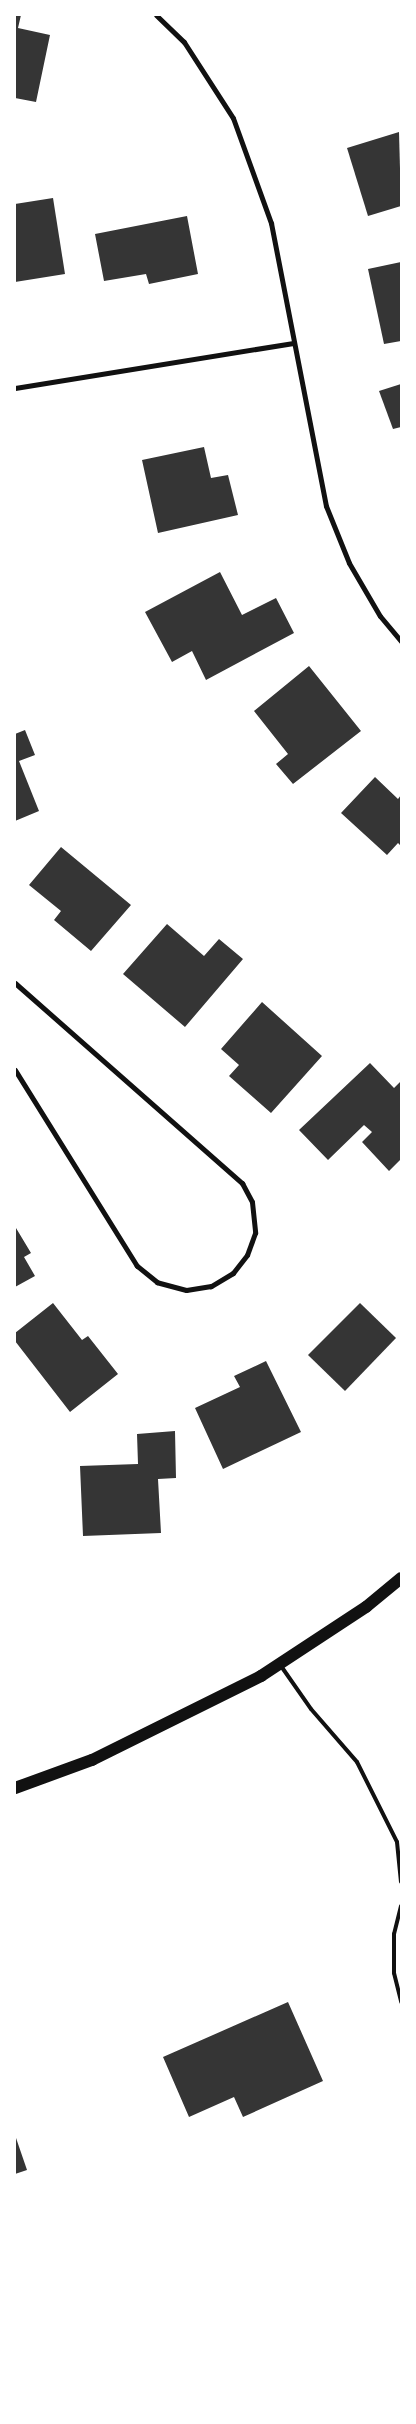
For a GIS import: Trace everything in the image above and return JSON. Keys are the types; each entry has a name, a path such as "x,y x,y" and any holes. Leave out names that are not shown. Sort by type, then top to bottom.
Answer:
{"main road":[{"path":"15,1788 92,1760 279,1664 366,1607 401,1578"}],"street":[{"path":"156,15 184,42 233,118 271,223 326,506 349,563 380,616 401,641"},
{"path":"15,388 293,343"},
{"path":"15,982 242,1183 252,1202 255,1233 248,1255 234,1273 211,1286 186,1290 157,1282 137,1266 15,1070"}],"lane":[{"path":"279,1664 311,1709 357,1762 397,1842 401,1882"},
{"path":"401,1906 394,1934 394,1972 401,2002"}],"building":[{"path":"15,15 21,15 18,28 50,35 36,102 15,98"},
{"path":"399,132 401,206 368,216 347,148"},
{"path":"53,198 65,274 15,282 15,204"},
{"path":"187,216 198,274 149,284 146,274 104,281 95,234"},
{"path":"401,262 401,341 384,344 368,269"},
{"path":"401,384 401,427 393,429 379,391"},
{"path":"204,447 211,478 228,475 238,515 158,533 142,460"},
{"path":"220,572 242,615 276,598 294,633 206,680 192,651 172,662 145,612"},
{"path":"309,666 361,731 293,784 276,764 288,754 254,711"},
{"path":"25,730 35,755 19,761 39,811 15,821 15,734"},
{"path":"375,777 398,799 401,795 401,846 398,843 387,855 341,813"},
{"path":"61,847 131,905 91,951 54,920 61,911 29,885"},
{"path":"167,924 204,956 219,939 243,959 185,1027 123,974"},
{"path":"262,1002 322,1056 271,1113 229,1076 239,1065 221,1049"},
{"path":"370,1063 394,1088 401,1081 401,1159 389,1171 362,1142 372,1132 364,1125 328,1160 299,1130"},
{"path":"16,1228 31,1253 24,1257 35,1276 15,1287"},
{"path":"53,1303 82,1340 88,1336 118,1374 70,1412 15,1341 15,1333"},
{"path":"360,1303 396,1338 345,1391 308,1355"},
{"path":"266,1361 301,1432 223,1469 195,1408 240,1387 234,1376"},
{"path":"175,1431 176,1478 158,1479 161,1533 83,1536 80,1466 138,1464 137,1434"},
{"path":"288,2002 323,2081 243,2117 234,2097 189,2117 163,2057"},
{"path":"15,2135 27,2170 15,2174"}]}
